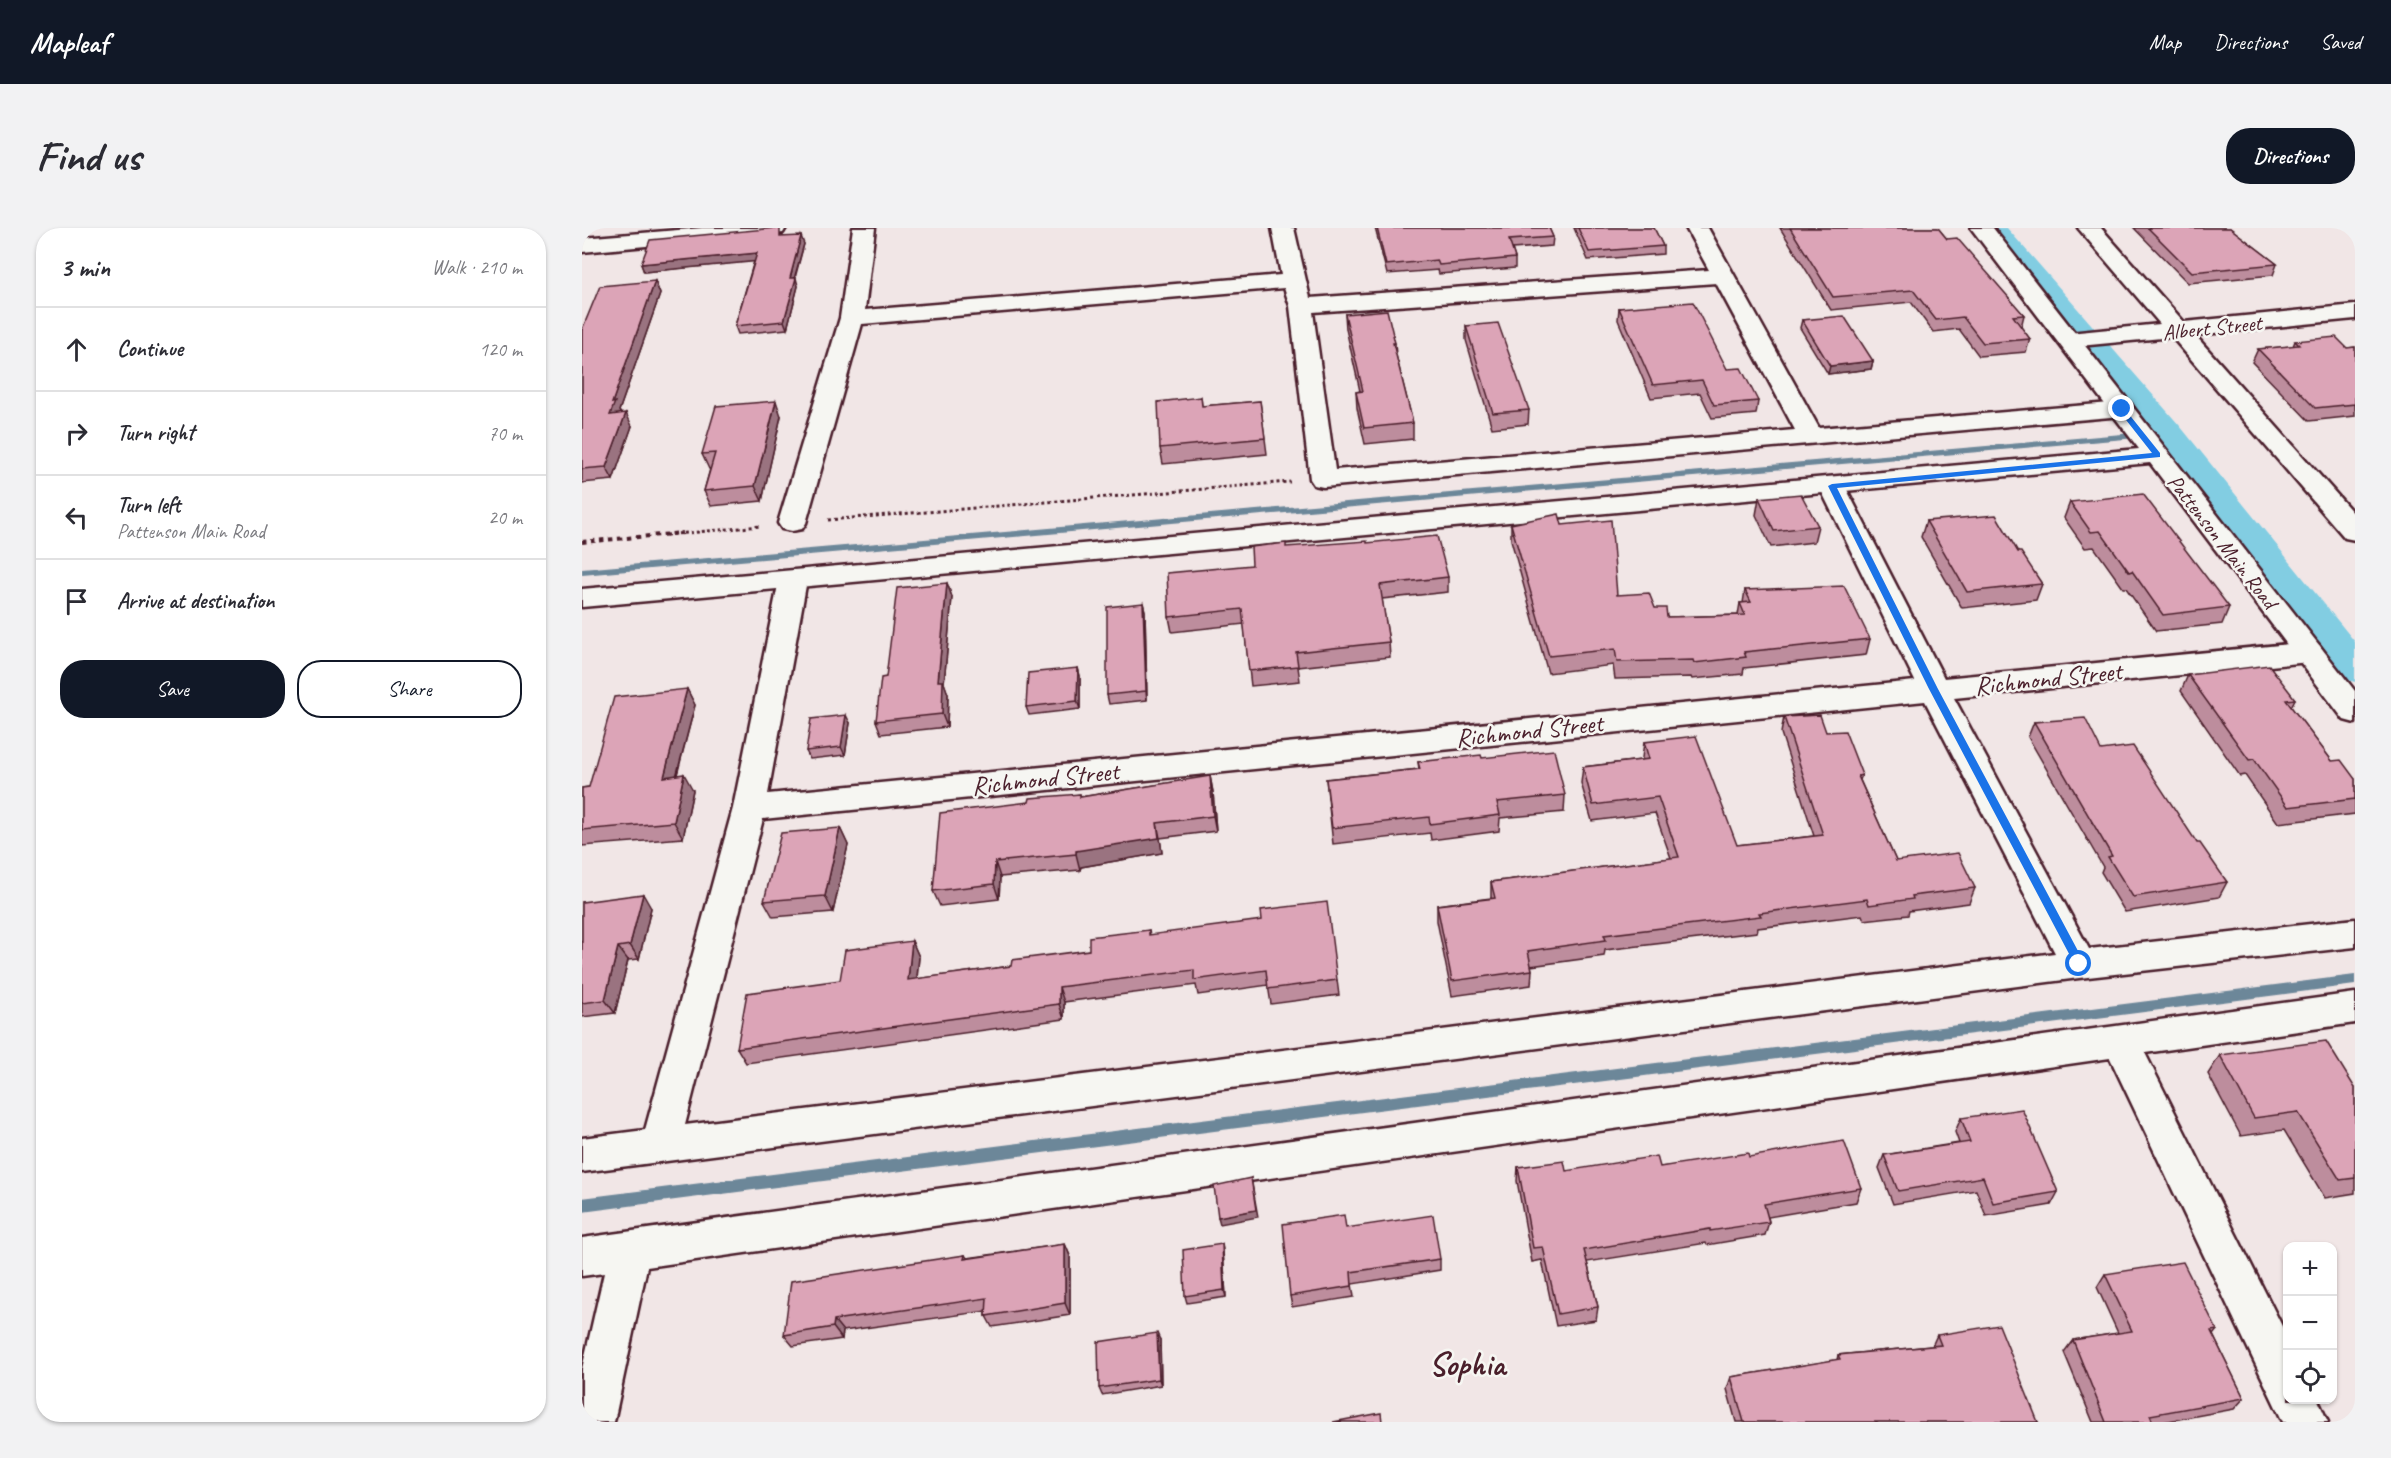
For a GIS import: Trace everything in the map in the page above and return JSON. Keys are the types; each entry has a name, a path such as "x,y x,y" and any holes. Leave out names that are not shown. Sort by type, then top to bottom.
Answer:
{"street":[{"path":"582,246 775,228"},
{"path":"792,523 852,318 864,228"},
{"path":"1283,228 1293,281 1301,306 1323,479 2122,409"},
{"path":"1697,228 1811,435"},
{"name":"Pattenson Main Road","path":"1982,228 2075,340 2122,409 2355,712"},
{"path":"2089,228 2355,532"},
{"path":"1301,306 1725,276"},
{"path":"852,318 1293,281"},
{"name":"Albert Street","path":"2075,340 2355,312"},
{"path":"582,598 2157,455"},
{"path":"1832,486 1934,689 2079,964"},
{"path":"661,1144 749,808 793,580"},
{"name":"Richmond Street","path":"749,808 2309,652"},
{"path":"582,1155 2079,964 2355,933"},
{"path":"582,1257 2355,1008"},
{"path":"2120,1041 2283,1375"},
{"path":"592,1422 630,1251"},
{"path":"2297,1404 2306,1422"}],"path":[{"path":"582,542 1323,479"}],"building":[{"path":"780,228 780,237 801,236 790,278 796,278 784,321 735,326 757,253 641,264 650,240"},
{"path":"1377,228 1549,228 1553,237 1509,240 1515,258 1439,265 1437,260 1386,265"},
{"path":"1578,228 1654,228 1663,246 1589,252"},
{"path":"1790,228 1938,228 1947,239 1957,238 2024,315 2013,316 2030,339 1983,343 1963,317 1936,320 1913,290 1833,297"},
{"path":"2148,228 2230,228 2277,264 2192,272"},
{"path":"655,281 612,403 615,402 610,415 626,413 606,467 582,469 582,330 600,286"},
{"path":"1693,302 1727,369 1741,368 1758,401 1714,405 1702,380 1653,385 1619,308"},
{"path":"1387,310 1413,423 1364,428 1356,392 1363,391 1345,314"},
{"path":"1844,316 1873,361 1830,366 1802,320"},
{"path":"1498,323 1529,410 1493,413 1466,326"},
{"path":"2336,337 2347,348 2355,347 2355,404 2315,408 2258,349 2299,345 2295,341"},
{"path":"1201,397 1202,406 1260,401 1265,438 1160,448 1158,402"},
{"path":"776,401 755,486 704,491 715,453 702,454 716,406"},
{"path":"1801,494 1818,526 1774,531 1759,498"},
{"path":"2143,494 2229,607 2163,615 2100,531 2091,532 2070,502"},
{"path":"1559,514 1562,525 1611,520 1617,595 1649,593 1655,608 1666,608 1667,617 1745,615 1740,603 1751,602 1745,590 1844,586 1870,639 1744,652 1746,657 1694,663 1693,660 1617,662 1615,649 1549,656 1511,524"},
{"path":"1996,515 2018,552 2021,552 2042,584 1967,592 1926,521"},
{"path":"1437,536 1448,577 1380,585 1389,642 1296,652 1298,666 1249,671 1242,609 1169,617 1167,573 1252,565 1251,547 1286,543 1286,547 1367,541 1367,543"},
{"path":"947,583 938,681 943,681 942,714 876,721 881,678 886,677 897,588"},
{"path":"1143,603 1146,691 1107,695 1107,607"},
{"path":"2269,665 2295,699 2286,700 2332,761 2341,760 2355,779 2355,799 2288,807 2254,759 2249,760 2188,675"},
{"path":"1078,668 1077,701 1026,707 1028,673"},
{"path":"687,689 664,777 684,774 674,822 582,830 582,788 589,787 614,697"},
{"path":"846,715 841,747 806,751 811,719"},
{"path":"1820,715 1826,732 1845,731 1862,775 1858,776 1896,861 1958,853 1975,888 1912,896 1913,899 1869,905 1867,899 1759,913 1761,916 1604,935 1606,940 1528,951 1532,970 1452,981 1437,905 1495,898 1491,882 1679,857 1658,797 1593,805 1583,767 1649,759 1644,742 1696,736 1737,845 1823,835 1784,717"},
{"path":"2085,718 2101,750 2133,746 2197,843 2200,843 2227,882 2133,897 2108,857 2112,856 2034,722"},
{"path":"1554,750 1565,795 1497,802 1500,815 1430,824 1429,817 1332,828 1326,779 1420,769 1418,762"},
{"path":"1210,776 1213,816 1157,823 1159,838 1076,851 1076,854 995,862 994,884 933,891 940,813 1029,802 1030,798 1080,794 1080,797"},
{"path":"840,828 825,896 764,901 781,833"},
{"path":"643,894 630,945 618,947 605,1000 582,1003 582,902"},
{"path":"1327,902 1337,980 1268,989 1266,970 1194,980 1194,970 1059,987 1059,1004 737,1048 747,993 840,980 845,950 912,941 908,980 1011,966 1012,960 1089,950 1089,937 1149,930 1149,935 1262,920 1261,910"},
{"path":"2326,1041 2355,1088 2355,1178 2340,1180 2298,1112 2254,1118 2220,1055"},
{"path":"2022,1109 2058,1192 1993,1203 1983,1177 1898,1191 1884,1155 1970,1142 1961,1118"},
{"path":"1844,1141 1861,1188 1764,1204 1769,1222 1710,1231 1710,1229 1584,1250 1598,1307 1558,1314 1543,1247 1533,1248 1518,1167 1564,1161 1566,1171 1657,1156 1660,1167 1748,1153 1749,1157"},
{"path":"1251,1178 1256,1210 1218,1217 1214,1186"},
{"path":"1344,1215 1346,1228 1433,1215 1440,1259 1351,1272 1352,1286 1290,1296 1283,1224"},
{"path":"1065,1244 1065,1303 986,1316 987,1298 834,1320 833,1327 784,1335 791,1281 965,1255 964,1259"},
{"path":"1222,1244 1224,1290 1185,1296 1183,1250"},
{"path":"2183,1262 2217,1330 2211,1331 2244,1398 2150,1415 2153,1422 2106,1422 2073,1340 2132,1331 2105,1274"},
{"path":"1999,1325 2038,1422 1744,1422 1731,1377 1840,1359 1838,1355 1941,1345 1937,1335"},
{"path":"1157,1333 1159,1379 1099,1388 1098,1342"},
{"path":"1381,1413 1382,1422 1333,1422"}],"waterway":[{"path":"1992,228 2168,433 2355,669"},
{"path":"582,572 2168,433"},
{"path":"582,1205 2355,980"}],"district":[{"name":"Sophia","path":"1467,1363"}],"route":[{"path":"2079,964 1934,689 1832,486 2157,455 2122,409"}]}
